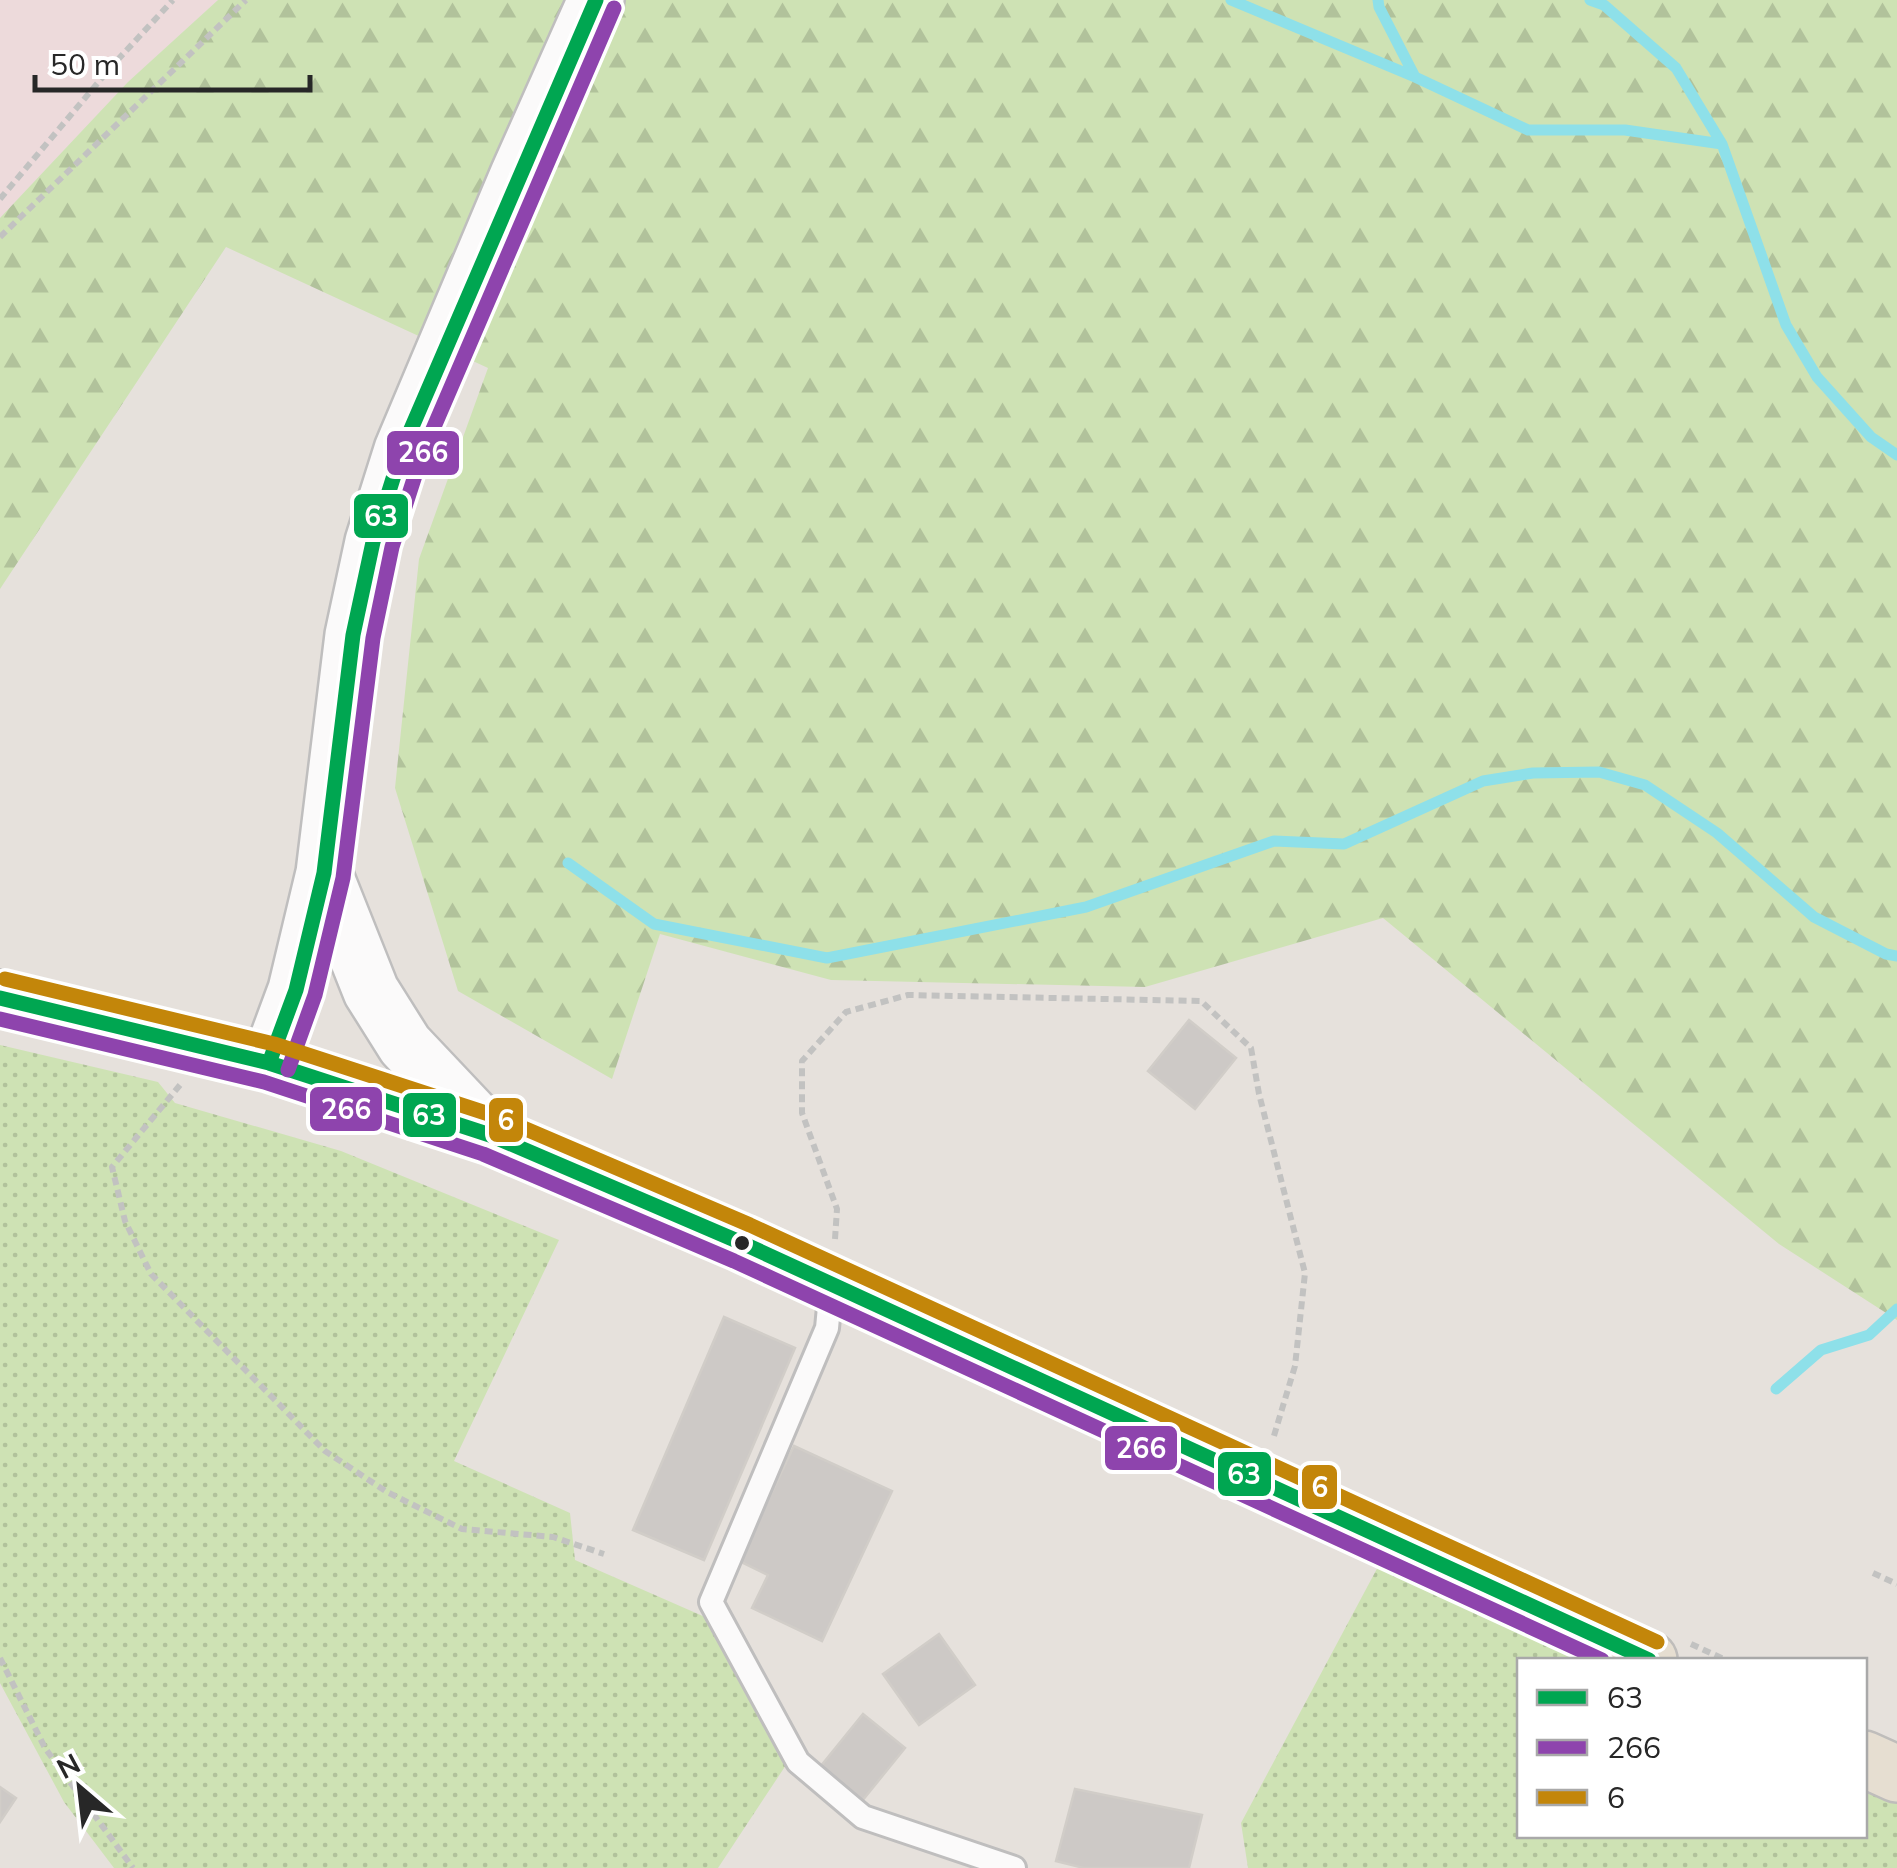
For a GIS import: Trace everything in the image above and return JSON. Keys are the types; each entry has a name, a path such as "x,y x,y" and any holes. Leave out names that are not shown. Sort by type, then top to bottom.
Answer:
{"main road":[{"path":"0,998 269,1063 490,1135 831,1286 1645,1658"},
{"path":"1867,1760 1897,1774"}],"street":[{"path":"269,1063 296,990 324,874 353,634 373,542 402,450 596,0"},
{"path":"324,874 371,992 405,1045 490,1135"}],"lane":[{"path":"831,1286 827,1328 711,1602 798,1762 863,1817 1014,1868"}],"path":[{"path":"0,199 173,0"},
{"path":"0,237 246,0"},
{"path":"831,1286 837,1209 802,1114 802,1061 846,1012 908,994 1201,1001 1251,1048 1258,1094 1304,1273 1295,1366 1259,1482"},
{"path":"187,1077 112,1167 125,1221 150,1274 325,1451 387,1492 462,1529 553,1537 604,1554"},
{"path":"1873,1572 1897,1584"},
{"path":"0,1658 46,1748 133,1868"}],"shaded area":[{"path":"0,0 218,0 128,82 0,218"}],"green space":[{"path":"218,0 1897,0 1897,1320 1779,1244 1383,918 1145,987 831,980 660,934 612,1079 458,991 395,788 419,559 488,368 226,247 0,589 0,218 128,82"},
{"path":"0,1045 158,1082 175,1103 341,1151 559,1240 454,1461 570,1513 575,1560 705,1617 786,1765 718,1868 114,1868 64,1802 0,1683"},
{"path":"1380,1563 1586,1658 1517,1658 1517,1838 1867,1838 1867,1789 1897,1803 1897,1868 1248,1868 1241,1823"}],"building":[{"path":"1189,1020 1236,1058 1195,1109 1148,1071"},
{"path":"724,1317 795,1348 704,1560 633,1530"},
{"path":"794,1446 892,1491 822,1641 752,1608 768,1575 739,1561"},
{"path":"939,1634 975,1685 919,1725 883,1674"},
{"path":"863,1714 905,1748 862,1801 820,1767"},
{"path":"0,1787 16,1798 0,1822"},
{"path":"1075,1789 1202,1815 1189,1868 1084,1868 1056,1861"}],"waterway":[{"path":"1231,0 1415,77 1528,130 1625,130 1722,144"},
{"path":"1378,0 1415,77"},
{"path":"1590,0 1604,5 1676,68 1722,144 1786,325 1817,377 1871,437 1897,455"},
{"path":"568,863 654,924 827,958 1086,907 1274,841 1344,844 1483,781 1533,773 1599,772 1645,785 1717,833 1814,917 1897,956"},
{"path":"1776,1389 1821,1350 1869,1335 1897,1309"}],"transit line":[{"name":"63","path":"269,1063 296,990 324,873 353,635 373,542 402,450 596,0"},
{"name":"266","path":"288,1070 315,995 343,878 373,638 392,547 421,457 614,8"},
{"name":"6","path":"5,979 274,1044 498,1117 750,1225 1657,1642"},
{"name":"63","path":"0,998 269,1063 490,1135 742,1243 1645,1658"},
{"name":"266","path":"0,1019 264,1082 483,1154 734,1261 1598,1658"}]}
